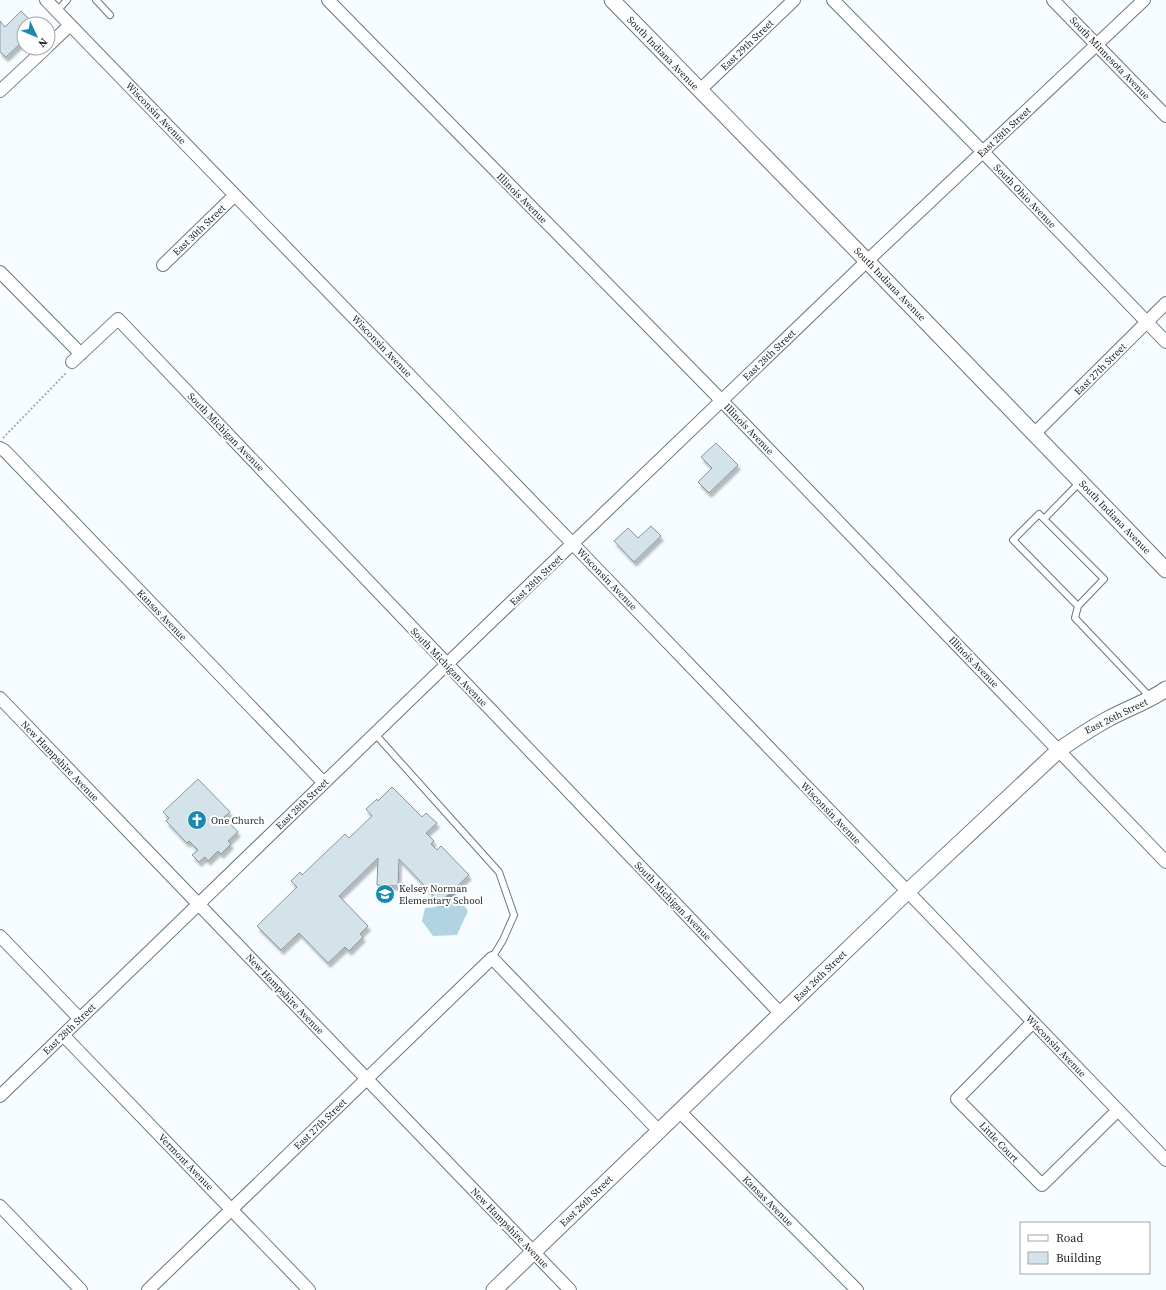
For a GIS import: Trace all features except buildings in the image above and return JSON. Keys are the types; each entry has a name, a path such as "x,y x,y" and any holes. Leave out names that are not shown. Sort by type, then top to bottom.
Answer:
{"street":[{"name":"Wisconsin Avenue","path":"46,0 573,544 1166,1160"},
{"name":"Illinois Avenue","path":"328,0 722,401 1166,862"},
{"name":"South Indiana Avenue","path":"612,0 1166,570"},
{"name":"East 29th Street","path":"700,90 794,0"},
{"name":"South Ohio Avenue","path":"833,0 983,152 1166,342"},
{"name":"South Minnesota Avenue","path":"1053,0 1166,116"},
{"name":"East 28th Street","path":"0,1096 867,261 1144,0"},
{"path":"56,38 70,25"},
{"path":"0,91 37,56"},
{"name":"East 30th Street","path":"163,265 235,195"},
{"path":"0,272 76,358"},
{"name":"East 27th Street","path":"1034,434 1166,303"},
{"name":"South Michigan Avenue","path":"76,358 118,319 781,1014"},
{"name":"Kansas Avenue","path":"0,448 5,451 324,783"},
{"name":"East 26th Street","path":"494,1290 907,892 1059,750 1085,731 1152,699 1166,689"},
{"name":"New Hampshire Avenue","path":"0,698 570,1290"},
{"path":"0,936 80,1019"},
{"path":"492,958 659,1131"},
{"name":"East 27th Street","path":"148,1290 492,958"},
{"name":"Little Court","path":"1033,1022 957,1099 1042,1185 1118,1110"},
{"name":"Vermont Avenue","path":"63,1035 309,1290"},
{"name":"Kansas Avenue","path":"680,1112 857,1290"},
{"path":"0,1206 81,1290"}],"lane":[{"path":"57,11 67,0"},
{"path":"96,0 110,15"},
{"path":"1044,518 1080,482"},
{"path":"1078,606 1013,540 1040,514 1104,579 1078,606 1075,618 1152,699"},
{"path":"375,734 499,872 514,915 503,940 492,958"}],"path":[{"path":"0,442 68,371 76,358"}],"shaded area":[{"path":"453,890 468,911 457,935 433,936 422,921 425,908 436,907"}],"place":[{"name":"One Church","path":"197,820"},
{"name":"Kelsey Norman Elementary School","path":"385,894"}]}
